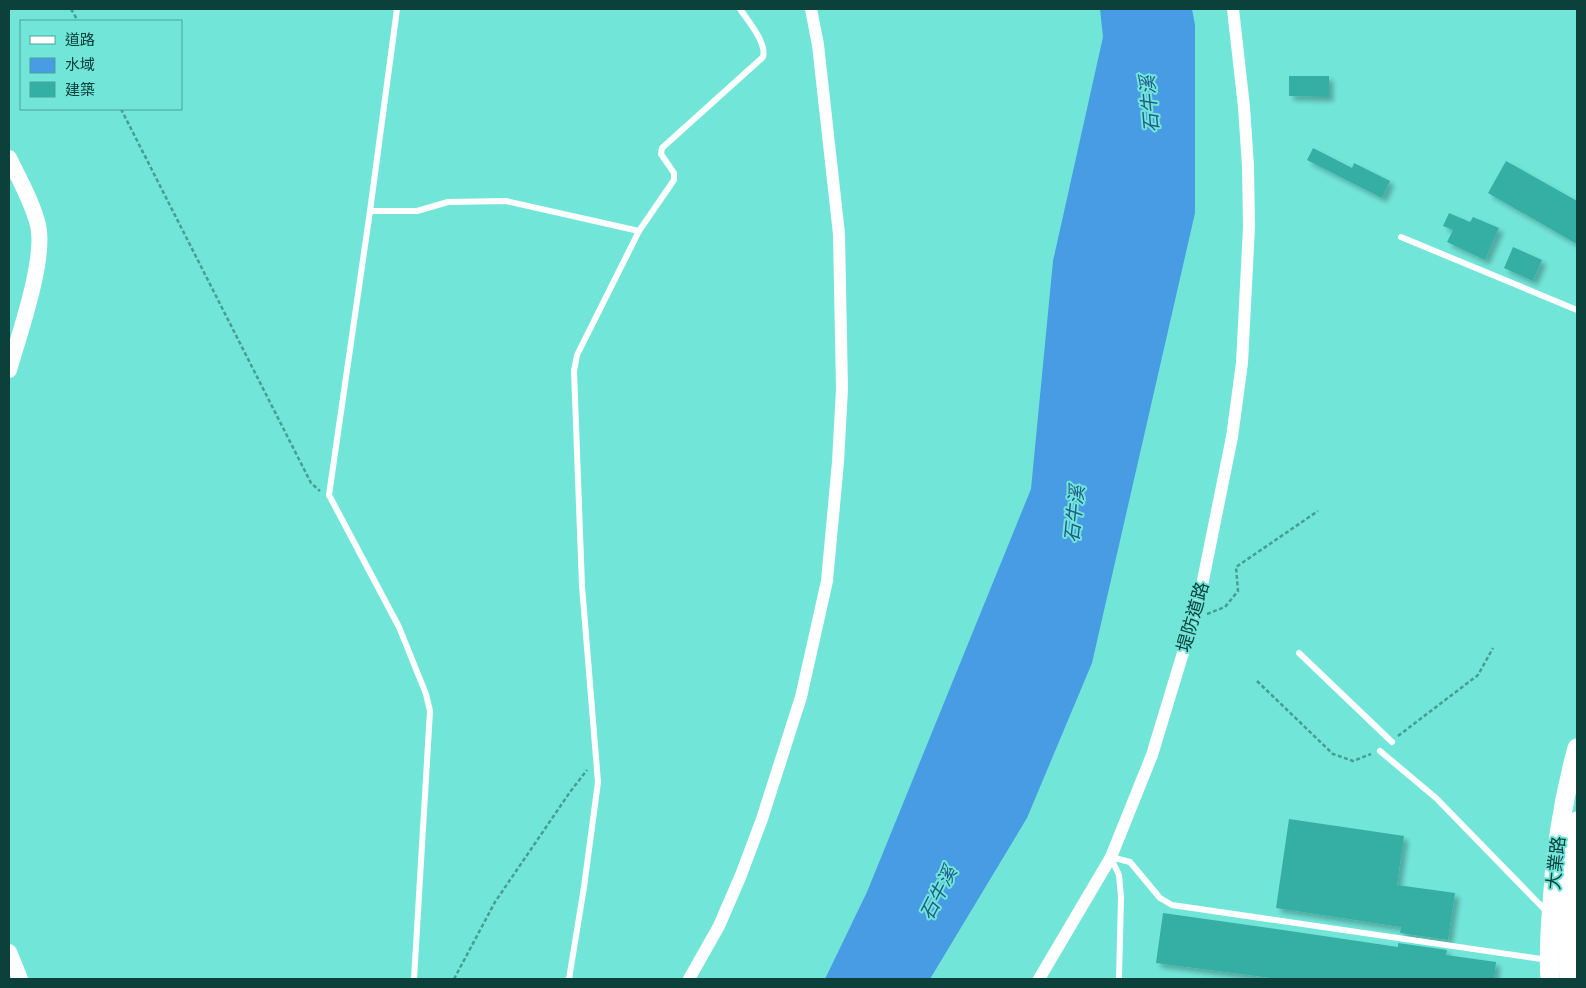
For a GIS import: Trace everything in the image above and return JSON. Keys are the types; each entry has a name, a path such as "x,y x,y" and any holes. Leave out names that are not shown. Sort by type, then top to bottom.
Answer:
{"main road":[{"name":"大業路","path":"1550,979 1548,960 1555,858 1577,748"},
{"name":"大業路","path":"1569,979 1567,942 1577,821"},
{"path":"1539,979 1548,960"}],"street":[{"path":"689,979 719,926 762,819 801,697 827,581 838,462 842,389 839,234 818,46 811,9"},
{"name":"堤防道路","path":"1039,979 1111,857 1152,755 1203,584 1232,437 1242,363 1249,226 1244,107 1232,9"},
{"path":"9,158 33,211 38,227 39,243 34,281 9,370"},
{"path":"9,952 20,979"}],"lane":[{"path":"397,9 370,211 328,495 399,628 426,694 430,711 414,979"},
{"path":"569,979 598,782 582,586 574,370 577,355 639,231 674,180 674,173 661,154 662,148 763,57 765,51 763,44 740,9"},
{"path":"370,211 417,212 448,202 506,201 639,231"},
{"path":"1401,237 1577,310"},
{"path":"1299,653 1392,742"},
{"path":"1380,751 1436,798 1551,915"},
{"path":"1111,857 1130,862 1160,898 1172,905 1548,960"},
{"path":"1111,857 1119,875 1121,897 1119,979"}],"path":[{"path":"71,9 77,20"},
{"path":"122,110 311,483 318,491 328,495"},
{"path":"1193,620 1224,607 1233,598 1238,591 1236,566 1318,511"},
{"path":"1392,742 1478,675 1493,648"},
{"path":"1257,681 1333,754 1353,761 1380,751"},
{"path":"454,979 495,902 570,792 597,760"}],"water":[{"name":"石牛溪","path":"1100,9 1192,9 1195,25 1195,213 1092,663 1027,818 930,979 825,979 867,892 1031,489 1053,261 1103,37"}],"building":[{"path":"1289,76 1329,76 1329,97 1289,96"},
{"path":"1313,148 1352,168 1354,163 1390,181 1382,198 1307,160"},
{"path":"1506,161 1577,201 1577,244 1488,193"},
{"path":"1449,213 1470,222 1473,217 1499,228 1485,260 1447,242 1453,230 1443,226"},
{"path":"1513,247 1542,260 1533,281 1504,268"},
{"path":"1289,819 1404,836 1397,885 1455,893 1448,940 1400,933 1401,927 1276,908"},
{"path":"1163,913 1398,947 1398,943 1447,950 1446,955 1496,962 1494,979 1279,979 1156,963"}]}
